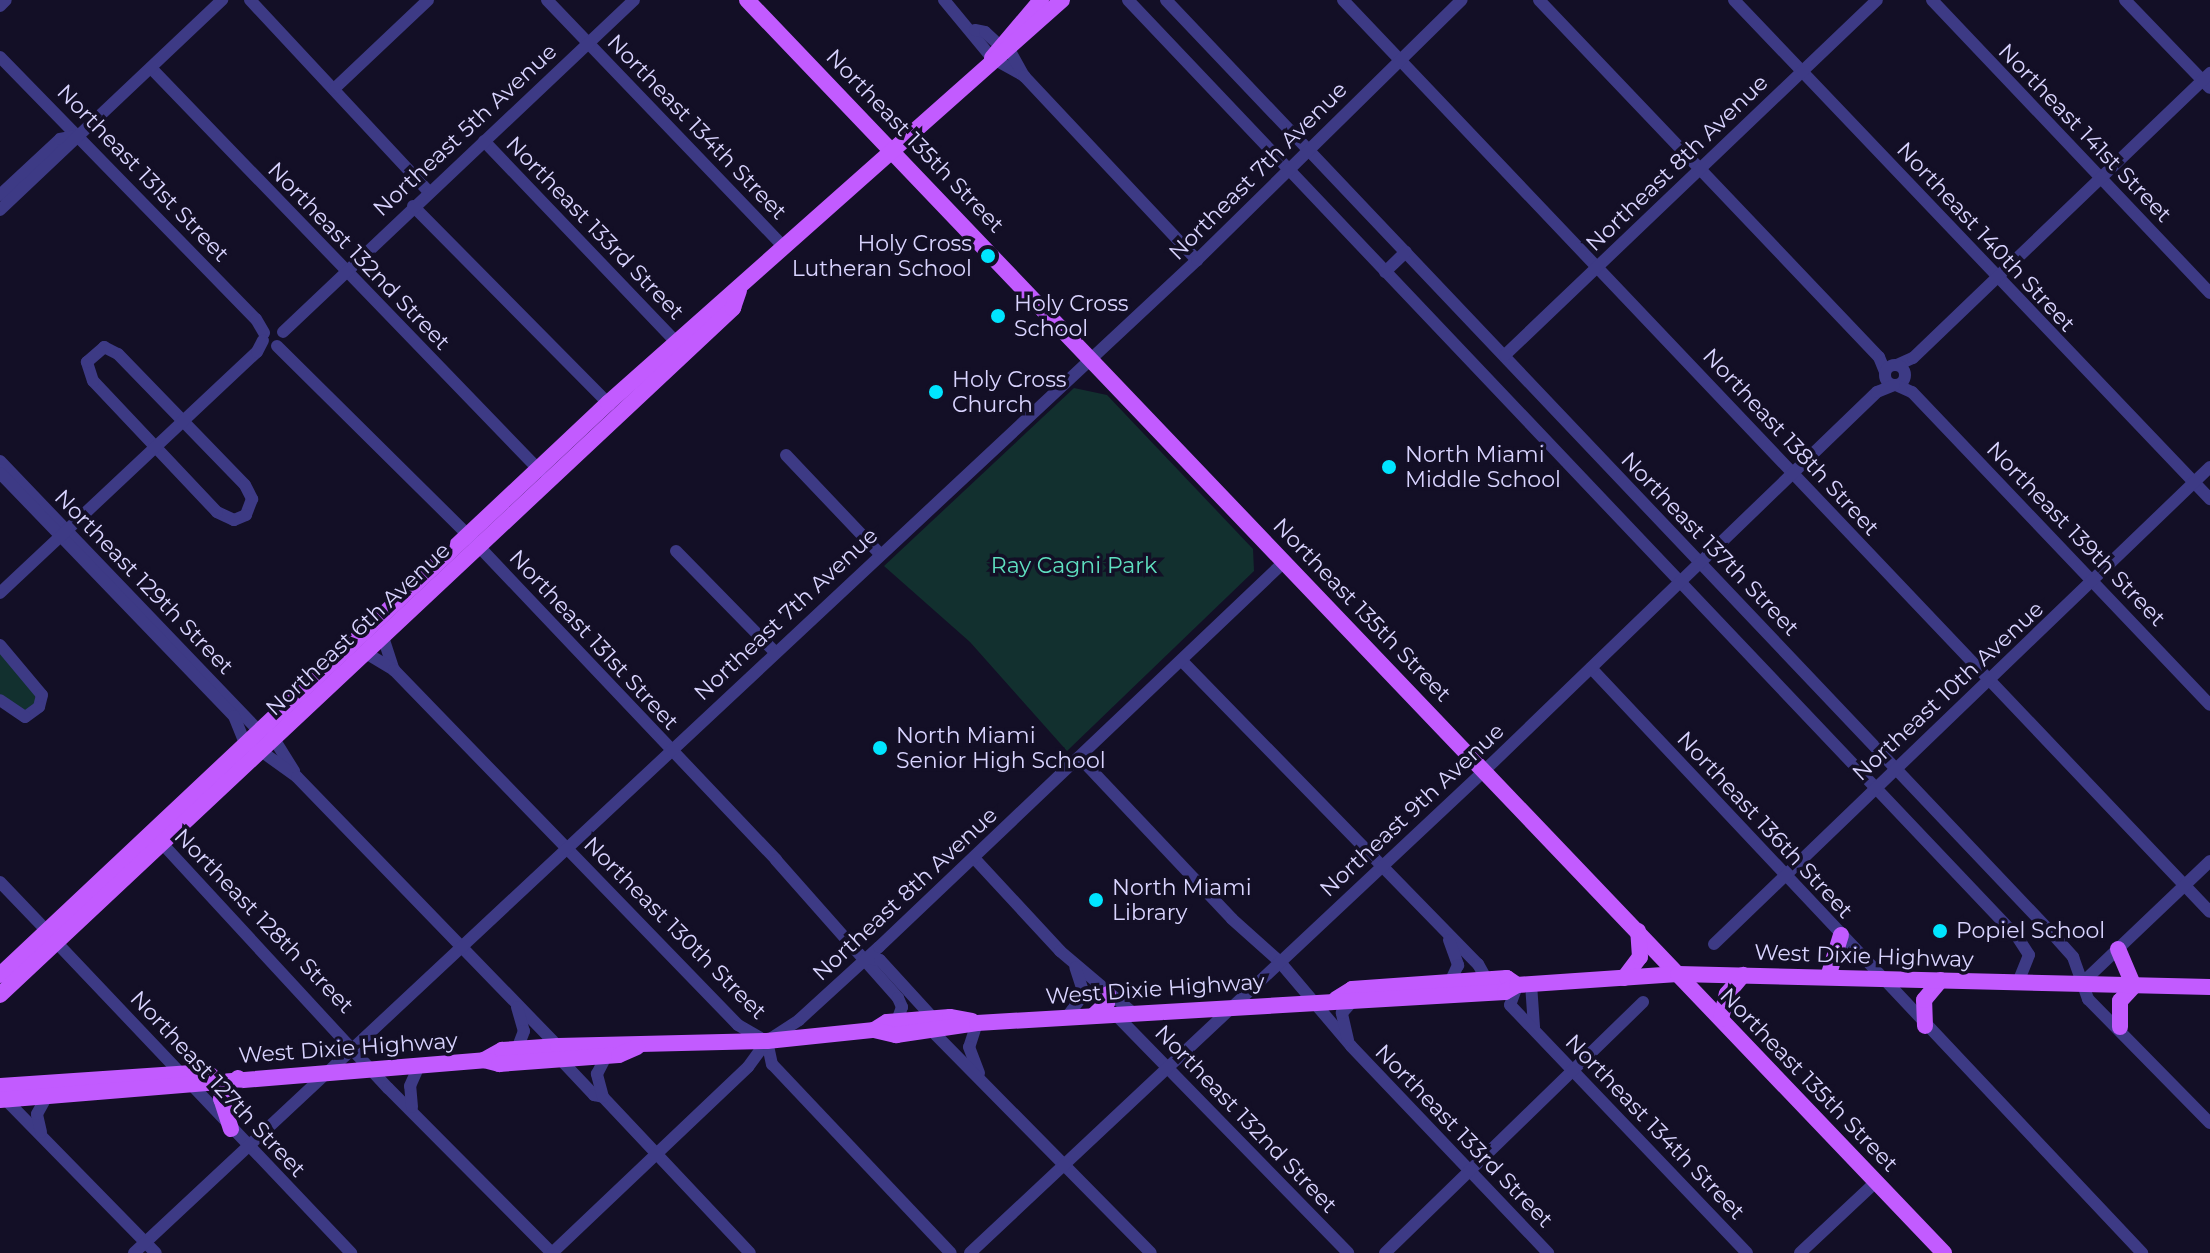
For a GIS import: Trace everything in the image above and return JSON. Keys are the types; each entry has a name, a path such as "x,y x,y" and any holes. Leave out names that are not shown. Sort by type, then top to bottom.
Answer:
{"main road":[{"name":"Northeast 135th Street","path":"747,0 894,149 1944,1253"},
{"name":"Northeast 6th Avenue","path":"1000,52 1041,0"},
{"name":"Northeast 6th Avenue","path":"0,995 52,937 157,838 267,736 383,637 608,403 730,292 739,291 1000,52 1062,0"},
{"name":"Northeast 6th Avenue","path":"267,736 284,710 668,369 739,302 739,291"},
{"path":"668,369 676,342"},
{"path":"254,748 284,710"},
{"path":"242,769 267,736"},
{"name":"Northeast 6th Avenue","path":"0,975 52,937 67,913 242,769 254,748"},
{"path":"1624,978 1640,957 1638,931"},
{"path":"1828,977 1841,935"},
{"path":"2118,949 2134,985 2120,1001 2120,1027"},
{"name":"West Dixie Highway","path":"484,1060 499,1064 622,1041 637,1047 767,1041 874,1030 897,1021 933,1025 977,1023 1505,992 1524,984 1678,974 2210,987"},
{"path":"1721,1019 1727,994 1743,975"},
{"name":"West Dixie Highway","path":"1343,1001 1352,989 1507,978 1524,984"},
{"path":"1925,1026 1924,1000 1941,980"},
{"path":"1094,1015 1107,1003 1108,994"},
{"name":"West Dixie Highway","path":"874,1030 887,1035 933,1025"},
{"name":"West Dixie Highway","path":"2,1093 47,1096 184,1080 207,1072 216,1080 419,1066 484,1060 517,1049 625,1055 637,1047"},
{"path":"231,1129 221,1099 238,1078"},
{"name":"West Dixie Highway","path":"2,1093 184,1080"}],"street":[{"path":"0,6 6,0"},
{"path":"0,210 222,0"},
{"path":"250,0 428,191"},
{"path":"335,88 428,0"},
{"name":"Northeast 134th Street","path":"547,0 784,247"},
{"name":"Northeast 5th Avenue","path":"0,593 634,0"},
{"path":"944,0 1024,76 1197,260"},
{"name":"Northeast 137th Street","path":"1128,0 2025,947 2029,958 2018,982"},
{"name":"Northeast 137th Street","path":"1166,0 2060,941 2073,957 2088,999 2120,1027 2210,1123"},
{"name":"Northeast 138th Street","path":"1343,0 2210,912"},
{"name":"Northeast 7th Avenue","path":"134,1253 774,651 1197,260 1462,0"},
{"name":"Northeast 139th Street","path":"1539,0 2210,705"},
{"name":"Northeast 140th Street","path":"1734,0 2210,499"},
{"name":"Northeast 8th Avenue","path":"1505,355 1877,0"},
{"name":"Northeast 141st Street","path":"1932,0 2210,293"},
{"path":"1895,375 2100,177 2207,80 2125,0"},
{"path":"1194,69 1214,50"},
{"path":"1000,52 1024,76"},
{"name":"Northeast 131st Street","path":"0,57 80,135 473,540 866,958 901,1001 897,1021"},
{"name":"Northeast 132nd Street","path":"151,68 540,471"},
{"path":"0,195 60,139 80,135"},
{"name":"Northeast 133rd Street","path":"484,141 676,342"},
{"path":"413,206 608,403"},
{"path":"1385,272 1406,252"},
{"path":"104,347 113,350 184,420 249,490 252,503 246,515 223,517 156,446 90,377 87,362 104,347"},
{"name":"Northeast 9th Avenue","path":"970,1253 1485,770 1895,375"},
{"path":"786,455 879,553"},
{"name":"Northeast 129th Street","path":"0,461 234,716 254,748 297,777"},
{"name":"Northeast 10th Avenue","path":"1714,944 1782,875 2094,581 2210,467"},
{"name":"Northeast 129th Street","path":"0,473 267,736 297,777 517,1007 594,1095 603,1097 750,1253"},
{"path":"1598,494 1616,476"},
{"path":"676,551 774,651"},
{"name":"Northeast 8th Avenue","path":"552,1253 748,1067 767,1041 799,1020 974,858 1285,561"},
{"name":"Northeast 130th Street","path":"383,637 394,670"},
{"path":"0,645 37,684 42,702 34,712 20,716 0,700"},
{"name":"Northeast 130th Street","path":"366,653 394,670 658,944 698,979 738,1025 767,1041 772,1064 951,1253"},
{"path":"1182,661 1449,940 1478,964 1487,980"},
{"name":"Northeast 136th Street","path":"1591,668 1782,875 2142,1253"},
{"name":"Northeast 133rd Street","path":"1080,758 1232,919 1279,961 1351,1046 1548,1253"},
{"name":"Northeast 128th Street","path":"157,838 354,1046 372,1069 552,1253"},
{"name":"Northeast 132nd Street","path":"974,858 1074,964 1108,994 1167,1067 1348,1253"},
{"path":"2082,983 2210,861"},
{"name":"Northeast 127th Street","path":"0,882 184,1080 351,1253"},
{"path":"1449,940 1458,965 1450,982"},
{"name":"Northeast 131st Street","path":"866,958 880,960 933,1025 1151,1253"},
{"path":"1067,1017 1084,994 1074,964"},
{"name":"Northeast 134th Street","path":"1524,984 1510,1005 1747,1253"},
{"name":"Northeast 134th Street","path":"1524,984 1534,1027"},
{"name":"Northeast 133rd Street","path":"1343,1001 1342,1013 1351,1046"},
{"path":"1385,1253 1576,1072 1643,1002"},
{"path":"517,1007 524,1031 517,1049"},
{"path":"977,1023 969,1047 979,1073"},
{"path":"603,1097 597,1074 606,1056"},
{"path":"412,1107 410,1086 419,1066"},
{"path":"2,1093 156,1253"},
{"path":"41,1132 37,1114 47,1096"},
{"path":"1800,1253 1876,1182"}],"green space":[{"name":"Ray Cagni Park","path":"1074,388 1107,395 1253,549 1254,571 1067,751 970,642 884,566"},
{"path":"0,649 34,685 38,701 25,712 0,696"}],"place":[{"name":"Holy Cross Lutheran School","path":"988,256"},
{"name":"Holy Cross School","path":"998,316"},
{"name":"Holy Cross Church","path":"936,392"},
{"name":"North Miami Middle School","path":"1389,467"},
{"name":"North Miami Senior High School","path":"880,748"},
{"name":"North Miami Library","path":"1096,900"},
{"name":"Popiel School","path":"1940,931"}]}
